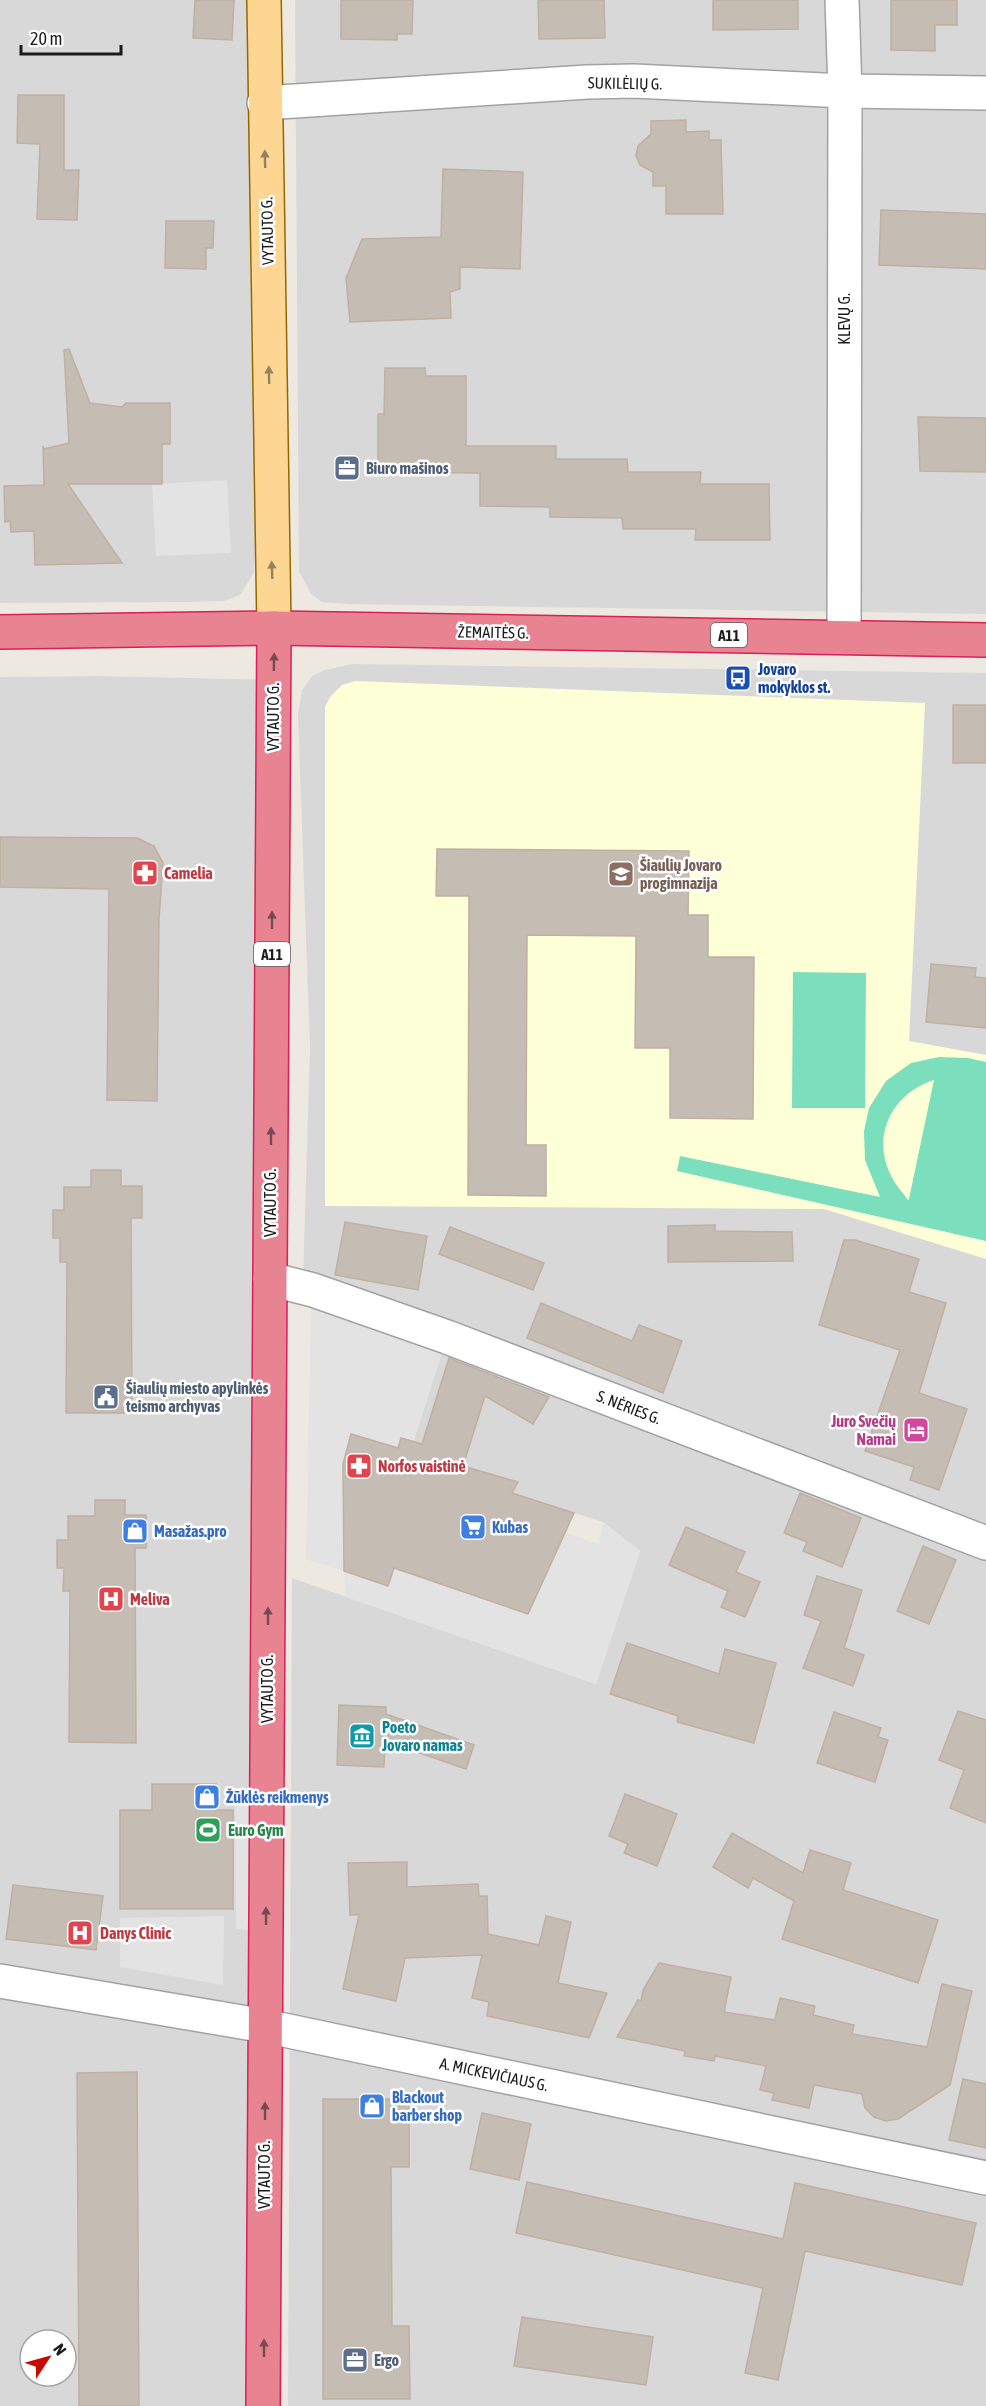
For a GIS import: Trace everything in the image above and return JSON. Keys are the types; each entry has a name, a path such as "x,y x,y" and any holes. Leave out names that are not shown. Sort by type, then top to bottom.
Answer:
{"highway":[{"name":"ŽEMAITĖS G.","path":"0,632 274,628 986,640"},
{"name":"VYTAUTO G.","path":"263,2406 274,628"}],"main road":[{"name":"VYTAUTO G.","path":"264,0 274,628"}],"street":[{"name":"KLEVŲ G.","path":"842,0 845,91 844,637"},
{"name":"SUKILĖLIŲ G.","path":"264,103 634,81 845,91 986,93"},
{"name":"S. NĖRIES G.","path":"270,1279 313,1290 425,1329 986,1543"},
{"name":"A. MICKEVIČIAUS G.","path":"0,1981 265,2026 986,2178"}],"shaded area":[{"path":"0,0 253,0 256,536 254,572 240,595 224,601 0,603"},
{"path":"295,0 986,0 986,614 349,604 322,602 311,594 299,571"},
{"path":"227,480 231,553 156,556 152,484"},
{"path":"353,664 986,673 986,2406 288,2406 292,1578 596,1684 640,1551 603,1522 512,1493 517,1482 410,1452 447,1337 303,1281 310,1048 298,714 302,690 312,676 325,670"},
{"path":"98,676 274,680 265,2026 0,1981 0,677"},
{"name":"Šiaulių Jovaro progimnazija","path":"355,681 925,703 909,1041 986,1055 986,1259 824,1209 325,1206 325,707 330,697 342,685"},
{"path":"311,1309 370,1315 445,1343 413,1441 401,1438 398,1448 351,1435 343,1464 344,1571 306,1559"},
{"path":"603,1522 640,1551 596,1684 346,1597 344,1571 388,1586 394,1568 527,1614 565,1532 599,1545"},
{"path":"253,1795 254,1930 236,1929 235,1796"},
{"path":"224,1916 223,1985 120,1967 120,1918"},
{"path":"0,1997 238,2033 246,2042 251,2052 252,2406 0,2406"}],"green space":[{"path":"793,972 866,973 865,1108 792,1108"},
{"path":"939,1057 968,1058 986,1062 986,1241 677,1171 680,1156 880,1197 865,1160 864,1131 869,1108 886,1081 911,1063","holes":["934,1080 909,1199 896,1184 887,1165 884,1135 895,1107 906,1096"]}],"building":[{"path":"195,0 234,0 232,40 193,38"},
{"path":"341,0 413,0 412,34 397,34 397,40 341,39"},
{"path":"538,0 604,0 605,38 539,39"},
{"path":"713,0 798,0 798,29 713,30"},
{"path":"891,0 957,0 957,25 935,25 935,51 891,50"},
{"path":"18,95 64,95 64,170 79,170 77,220 37,219 40,144 17,143"},
{"path":"686,120 686,132 709,131 709,140 721,140 723,214 666,214 666,186 653,186 653,172 640,165 636,156 638,146 651,134 651,121"},
{"path":"443,169 523,172 520,269 460,267 460,289 450,292 451,318 350,322 346,278 362,239 441,237"},
{"path":"881,210 986,214 986,269 879,265"},
{"path":"166,221 214,221 213,248 206,248 206,269 165,268"},
{"path":"69,349 90,403 122,407 126,403 170,403 170,444 162,444 162,484 68,484 122,563 35,565 34,531 11,532 10,521 5,522 4,486 44,485 43,446 44,449 69,443 64,350"},
{"path":"385,368 425,368 426,376 466,376 466,446 556,446 556,459 627,459 628,472 701,472 700,484 769,484 770,540 695,540 696,529 623,529 622,518 550,517 550,507 480,506 480,473 378,472 378,414 384,414"},
{"path":"918,417 986,418 986,472 920,471"},
{"path":"953,705 986,705 986,763 953,763"},
{"path":"0,837 137,838 154,846 163,863 159,919 157,1101 107,1100 109,889 0,887"},
{"path":"437,849 689,851 688,915 708,915 708,957 754,957 753,1119 670,1118 670,1048 635,1048 636,936 527,935 526,1145 546,1145 546,1196 468,1195 469,896 436,896"},
{"path":"931,964 976,968 975,977 986,978 986,1028 926,1022"},
{"path":"91,1170 121,1170 121,1186 142,1186 142,1218 131,1218 132,1413 66,1413 67,1262 60,1262 60,1238 53,1238 53,1210 64,1210 64,1187 91,1187"},
{"path":"345,1222 427,1236 418,1290 335,1275"},
{"path":"715,1225 715,1231 792,1232 793,1261 668,1262 668,1226"},
{"path":"450,1227 544,1263 533,1290 439,1254"},
{"path":"844,1240 855,1240 919,1259 909,1292 946,1303 919,1393 967,1409 939,1490 910,1480 914,1467 865,1451 900,1350 819,1325"},
{"path":"541,1303 632,1341 639,1325 682,1341 663,1393 527,1338"},
{"name":"Kubas","path":"449,1358 549,1397 533,1424 485,1396 463,1466 518,1482 512,1493 574,1513 528,1614 394,1568 388,1586 344,1571 343,1464 351,1434 398,1448 401,1438 422,1444"},
{"path":"800,1493 861,1518 842,1567 803,1551 807,1542 784,1533"},
{"path":"95,1500 125,1500 125,1515 146,1515 146,1548 135,1548 136,1743 69,1742 70,1591 63,1591 64,1568 57,1568 57,1540 68,1540 68,1516 95,1516"},
{"path":"686,1527 745,1552 736,1572 760,1582 745,1617 721,1607 728,1591 669,1565"},
{"path":"923,1546 956,1560 929,1624 897,1611"},
{"path":"817,1576 862,1590 844,1648 864,1655 853,1686 803,1668 821,1621 804,1615"},
{"path":"627,1643 719,1674 725,1649 776,1663 754,1743 677,1722 678,1716 610,1694"},
{"path":"339,1705 386,1707 386,1714 474,1745 466,1769 385,1741 384,1767 337,1765"},
{"path":"958,1711 986,1720 986,1823 950,1808 964,1770 939,1760"},
{"path":"834,1712 881,1728 878,1737 888,1740 875,1782 817,1763"},
{"path":"152,1784 216,1784 216,1810 233,1810 233,1909 120,1909 120,1810 152,1810"},
{"path":"625,1794 677,1814 657,1866 624,1853 628,1844 609,1836"},
{"path":"732,1833 803,1873 810,1850 851,1863 843,1890 938,1920 918,1983 782,1939 794,1901 753,1878 748,1888 713,1867"},
{"path":"407,1862 407,1887 478,1884 479,1896 487,1896 488,1934 539,1945 546,1916 571,1922 558,1983 607,1993 589,2038 487,2016 489,2002 472,1998 482,1955 405,1958 396,2001 343,1989 359,1915 350,1915 348,1863"},
{"path":"13,1885 103,1896 96,1950 6,1939"},
{"path":"659,1963 731,1977 724,2012 775,2020 780,1998 815,2006 813,2015 854,2025 852,2034 927,2047 942,1984 972,1991 950,2085 898,2119 886,2121 874,2117 865,2108 862,2094 814,2085 809,2108 772,2100 774,2093 760,2090 766,2066 715,2056 714,2061 684,2056 685,2051 617,2037 638,2000 641,2001 643,1990"},
{"path":"137,2072 139,2406 79,2406 77,2073"},
{"path":"963,2079 986,2084 986,2148 949,2140"},
{"path":"323,2099 409,2099 409,2167 391,2167 392,2326 409,2326 410,2399 323,2399"},
{"path":"482,2113 531,2124 519,2180 470,2169"},
{"path":"527,2182 783,2239 795,2183 976,2223 962,2285 805,2251 778,2380 745,2373 763,2288 516,2233"},
{"path":"522,2317 653,2337 646,2385 514,2366"}],"place":[{"name":"Biuro mašinos","path":"347,468"},
{"name":"Jovaro mokyklos st.","path":"738,678"},
{"name":"Camelia","path":"145,873"},
{"name":"Šiaulių Jovaro progimnazija","path":"621,874"},
{"name":"Šiaulių miesto apylinkės teismo archyvas","path":"106,1397"},
{"name":"Juro Svečių Namai","path":"916,1430"},
{"name":"Norfos vaistinė","path":"359,1466"},
{"name":"Kubas","path":"473,1527"},
{"name":"Masažas.pro","path":"135,1531"},
{"name":"Meliva","path":"111,1599"},
{"name":"Poeto Jovaro namas","path":"362,1736"},
{"name":"Žūklės reikmenys","path":"207,1797"},
{"name":"Euro Gym","path":"208,1830"},
{"name":"Danys Clinic","path":"80,1933"},
{"name":"Blackout barber shop","path":"372,2106"},
{"name":"Ergo","path":"355,2360"}]}
